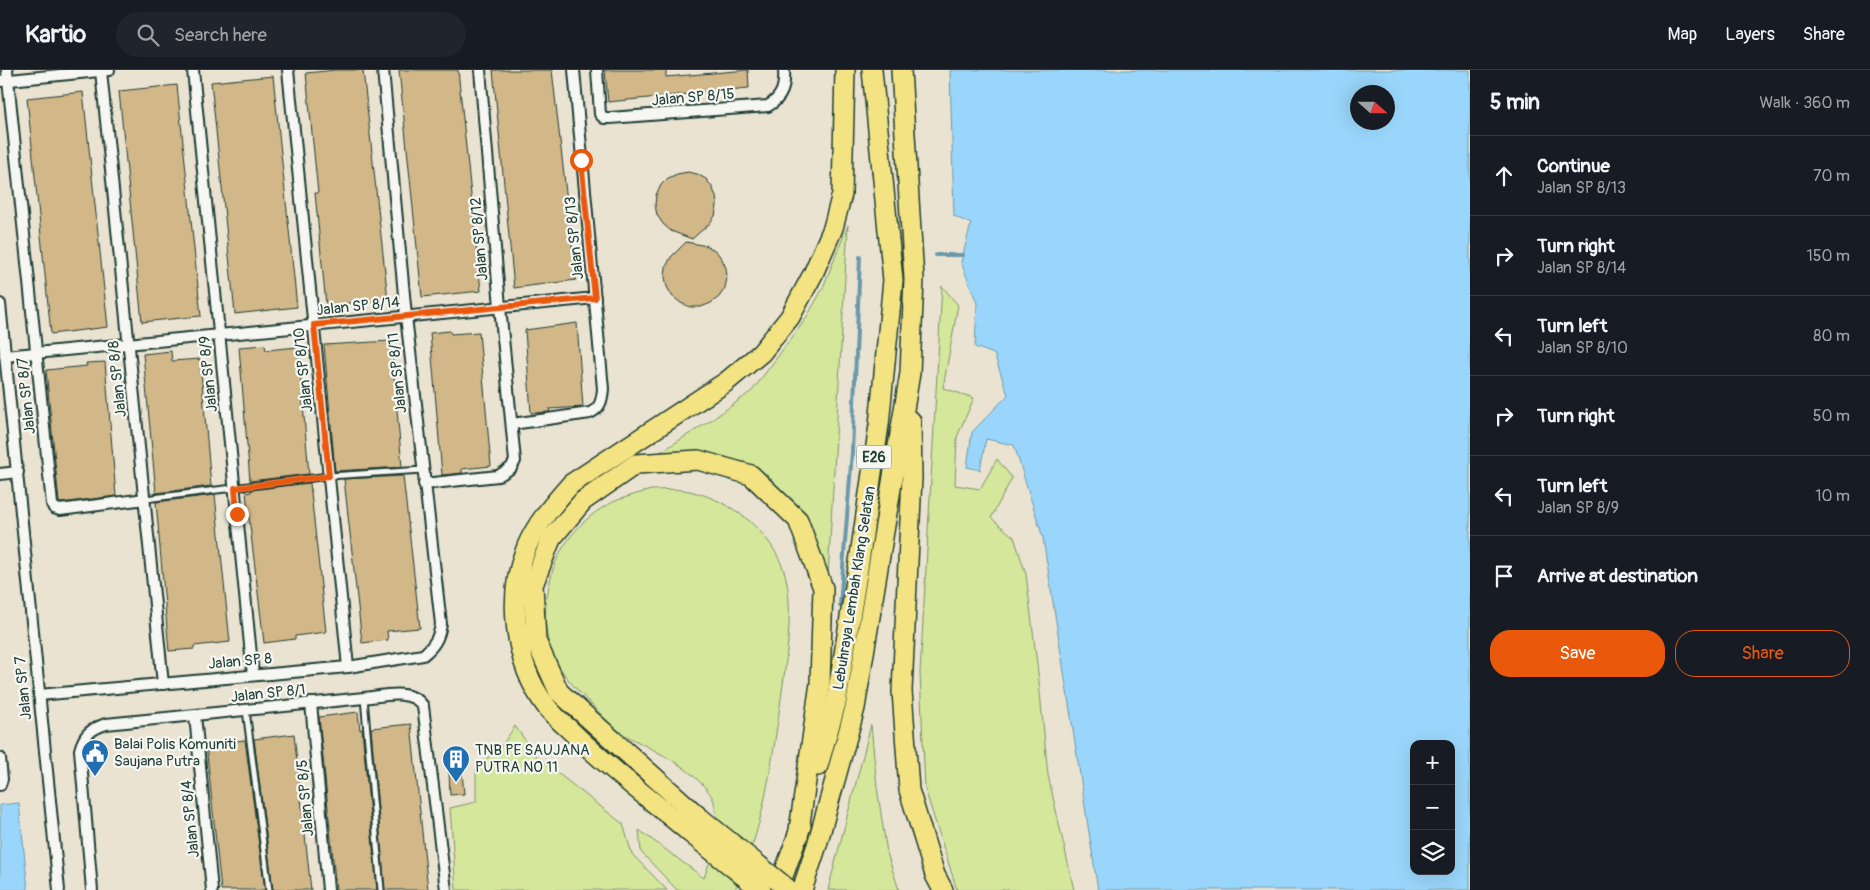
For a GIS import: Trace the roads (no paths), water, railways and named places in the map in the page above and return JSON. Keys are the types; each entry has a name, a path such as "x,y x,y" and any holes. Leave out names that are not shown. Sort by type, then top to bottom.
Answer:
{"highway":[{"path":"789,890 586,746 546,706 524,662 518,633 516,606 518,577 527,547 552,505 570,484 726,382 761,353 790,317 813,274 833,228 842,194 845,70"},
{"name":"Lebuhraya Lembah Klang Selatan","path":"778,890 798,837 836,703 879,424 893,280 872,70"},
{"name":"Lebuhraya Lembah Klang Selatan","path":"802,890 817,845 855,708 910,372 914,279 901,70"},
{"path":"910,372 912,477 902,691 909,790 935,875 943,890"},
{"path":"761,890 559,692 536,641 533,585 551,539 583,501 636,464 698,460 752,476 798,520 823,588 820,683 798,837"}],"street":[{"path":"5,77 109,70"},
{"name":"Jalan SP 8/9","path":"193,70 253,675"},
{"name":"Jalan SP 8/10","path":"288,70 348,666"},
{"name":"Jalan SP 8/11","path":"383,70 406,316 441,624 437,641"},
{"name":"Jalan SP 8/12","path":"424,484 498,476 514,466 515,454 500,307 480,70"},
{"name":"Jalan SP 8/13","path":"512,424 590,412 595,410 600,404 603,389 574,70"},
{"name":"Jalan SP 8/15","path":"597,70 599,112 604,118 610,118 768,106 781,96 785,87 784,70"},
{"name":"Jalan SP 8/8","path":"101,71 163,684"},
{"name":"Jalan SP 8/7","path":"5,77 51,499 54,508 60,510 144,499"},
{"name":"Jalan SP 8/14","path":"6,356 595,298"},
{"name":"Jalan SP 7","path":"0,304 59,890"},
{"path":"0,474 18,472"},
{"name":"Jalan SP 8","path":"39,695 348,666 422,654 437,641"},
{"name":"Jalan SP 8/1","path":"92,890 80,750 83,739 88,732 106,724 407,695 417,699 423,706 446,890"},
{"name":"Jalan SP 8/5","path":"311,703 328,890"},
{"name":"Jalan SP 8/4","path":"195,715 212,890"},
{"path":"0,758 2,779 0,786"}],"lane":[{"path":"144,499 329,476 423,470"},
{"path":"364,698 381,890"},
{"path":"246,710 269,890"}],"water":[{"path":"950,70 1470,70 1470,890 1098,890 1043,538 1014,445 986,439 980,470 967,467 972,432 1008,395 994,354 975,347 977,303 961,262 971,224 954,216"},
{"path":"19,803 28,890 0,890 0,805"}],"waterway":[{"path":"936,255 963,255"},
{"path":"840,606 852,452 860,257"}],"place":[{"name":"Balai Polis Komuniti Saujana Putra","path":"95,777"},
{"name":"TNB PE SAUJANA PUTRA NO 11","path":"456,783"}]}
